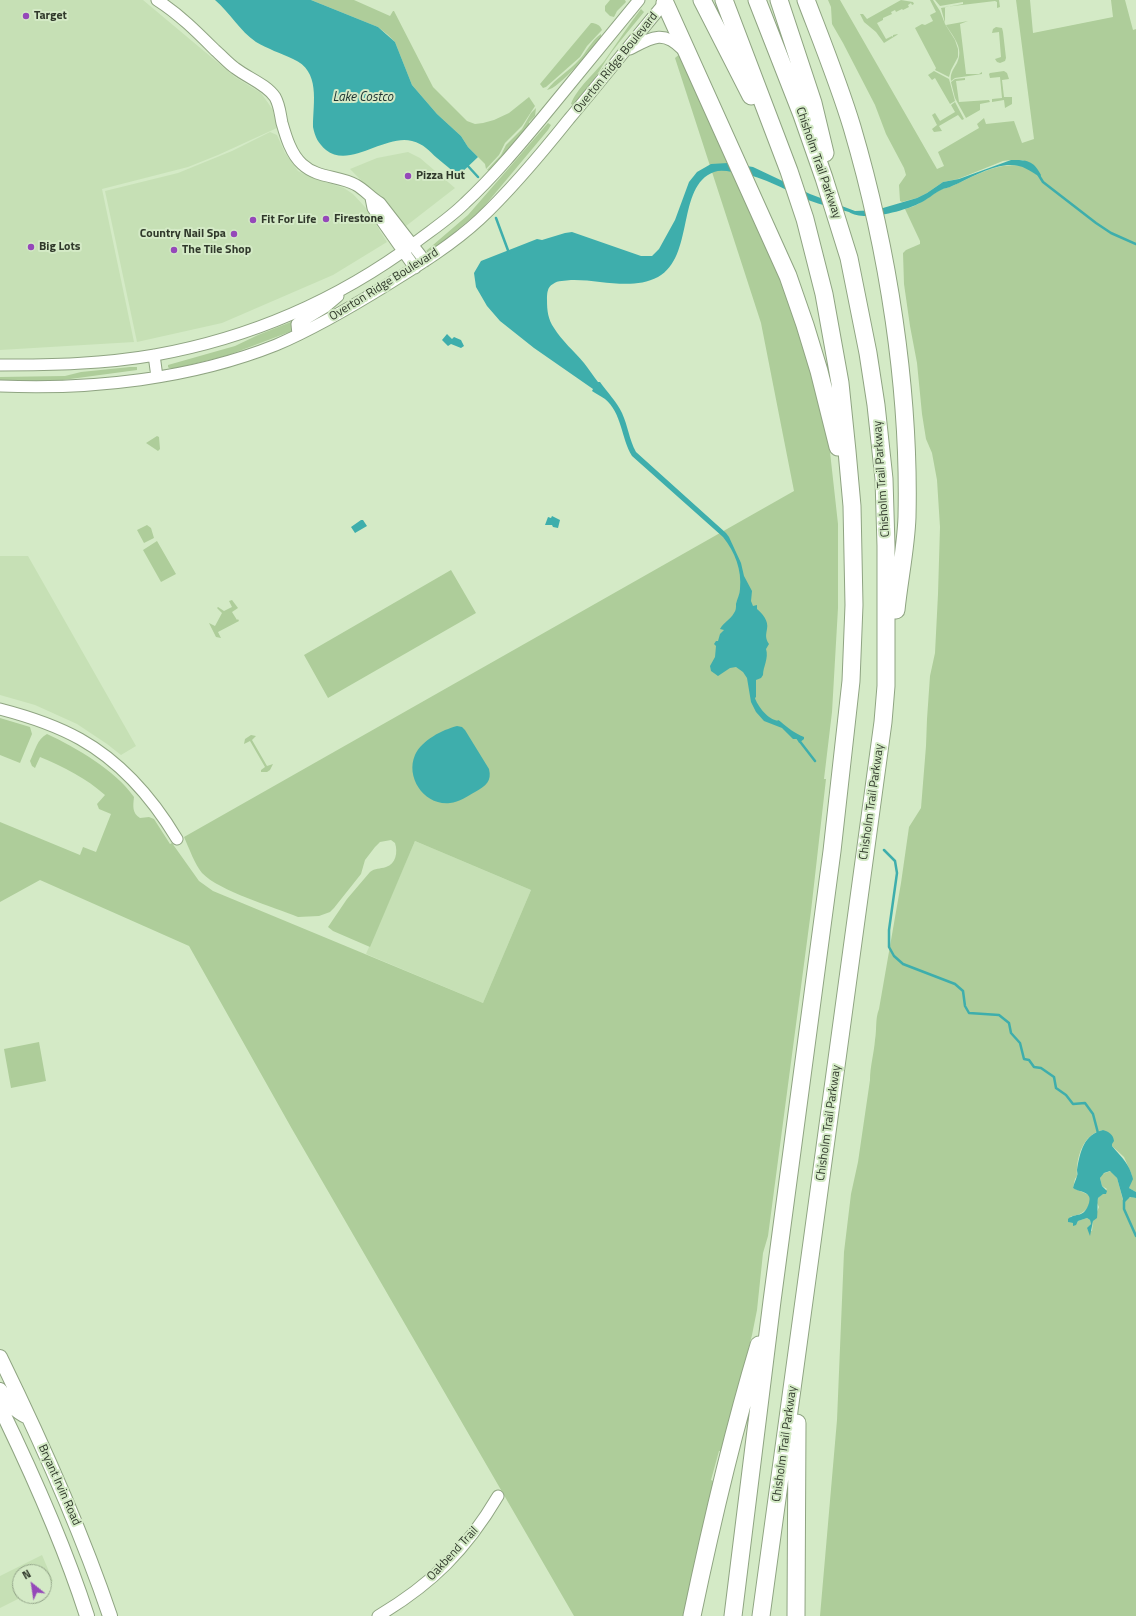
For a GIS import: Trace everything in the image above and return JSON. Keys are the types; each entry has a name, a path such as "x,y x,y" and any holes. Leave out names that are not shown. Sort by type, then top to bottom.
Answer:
{"highway":[{"path":"702,0 790,171"},
{"path":"724,0 790,171 816,258 824,294 840,383 852,506 854,637 848,714 831,858 732,1616"},
{"name":"Chisholm Trail Parkway","path":"757,0 824,178 849,258 868,352 876,405 884,479 886,546 886,686 761,1616"},
{"path":"779,0 801,62 813,102 849,258"},
{"path":"806,0 842,96 879,234 890,294 899,368 906,464 907,518 886,686"},
{"path":"665,1 788,276 819,371 852,506"},
{"path":"692,1616 714,1510 740,1409 772,1301"},
{"path":"796,1616 798,1349"}],"main road":[{"name":"Bryant Irvin Road","path":"0,1357 76,1522 110,1616"},
{"path":"0,1390 15,1409 28,1417"},
{"name":"Bryant Irvin Road","path":"1,1409 41,1495 76,1582 87,1616"},
{"path":"1,1409 22,1423 34,1443 44,1451"},
{"path":"76,1582 96,1576"}],"street":[{"path":"158,0 173,10 235,68 270,92 281,110 282,122 292,150 302,165 323,176 348,181 356,185 371,198 380,203 425,261"},
{"name":"Overton Ridge Boulevard","path":"0,366 78,364 154,355 206,344 248,332 348,287 413,245 456,211 505,162 639,0"},
{"name":"Overton Ridge Boulevard","path":"0,386 70,387 157,377 216,364 274,346 348,310 425,261 478,221 510,189 625,53 665,1"},
{"path":"625,53 648,39 660,37 674,40 691,58"},
{"path":"371,198 373,208 414,268"},
{"path":"298,335 297,324 328,305 348,287"},
{"path":"154,355 157,377"},
{"path":"0,709 23,715 54,727 80,739 106,757 145,793 162,814 177,839"},
{"name":"Oakbend Trail","path":"378,1616 418,1589 440,1571 464,1546 479,1527 498,1496"}],"shaded area":[{"path":"0,0 143,0 235,77 261,93 273,110 277,128 188,167 102,189 134,342 0,350"},
{"path":"311,0 354,0 390,16 394,11 433,87 467,121 475,124 494,120 509,113 529,97 535,106 522,126 505,143 499,155 486,169 485,164 468,147 461,136 437,114 412,85 395,42 388,35 378,27"},
{"path":"610,0 625,0 626,2 617,11 614,17 610,16 605,11 605,6"},
{"path":"828,0 840,0 937,169 944,166 938,152 979,128 977,124 984,118 986,124 1014,121 1022,143 1034,139 1016,0 1030,0 1033,33 1113,17 1111,0 1125,0 1133,30 1136,29 1136,1192 1129,1188 1132,1175 1124,1157 1112,1146 1103,1130 1096,1132 1090,1136 1082,1147 1078,1161 1077,1176 1073,1188 1089,1195 1090,1203 1086,1210 1075,1216 1071,1216 1068,1222 1077,1223 1078,1221 1087,1218 1090,1220 1091,1224 1087,1229 1092,1231 1093,1221 1099,1207 1097,1203 1098,1198 1107,1189 1102,1186 1100,1178 1102,1174 1111,1171 1117,1178 1123,1200 1131,1197 1136,1198 1136,1616 820,1616 837,1420 844,1252 851,1194 858,1162 870,1080 877,1017 901,883 909,827 921,808 930,676 935,653 940,527 937,480 932,453 926,439 917,363 904,284 903,253 906,250 920,244 920,241 905,209 919,204 940,190 987,170 1015,165 1025,167 1040,177 1023,160 1003,161 958,179 943,182 917,198 902,202 900,201 899,185 906,175 904,168 886,134 875,105 832,24 831,7"},
{"path":"901,0 913,2 914,4 912,5 911,3 908,5 909,7 903,10 902,9 896,12 895,10 891,12 892,14 883,18 883,20 877,23 886,39 898,34 884,43 876,32 864,22 860,14 863,14 867,19"},
{"path":"930,0 933,0 940,11 958,49 958,57 949,77 935,70 936,68 915,28 933,21 930,15 936,12"},
{"path":"935,0 999,0 1000,7 997,8 997,2 995,1 949,6 963,4 963,2 940,6"},
{"path":"945,7 945,23 941,8"},
{"path":"641,9 644,12 611,53 589,87 573,105 571,104 573,98 605,60"},
{"path":"968,21 960,24 966,74 979,74 982,72 982,74 955,78 951,81 951,74 959,58 959,48 946,25"},
{"path":"591,23 595,23 602,30 587,46 580,57 543,88 540,84"},
{"path":"996,27 1002,28 1006,58 1005,61 1000,63 995,59 1001,57 999,32 992,33 993,29"},
{"path":"601,34 601,37 576,67 559,83 547,90 579,60 594,40"},
{"path":"681,53 683,65 705,110 795,311 829,443 838,524 838,608 832,712 811,911 768,1236 763,1253 757,1310 722,1451 719,1451 711,1480 713,1481 709,1508 686,1616 574,1616 292,1129 189,946 40,880 0,902 0,822 80,855 83,847 96,852 111,814 99,809 97,804 105,795 74,773 40,757 35,768 32,766 30,761 37,746 41,739 47,734 83,753 117,778 134,797 133,806 134,812 137,816 140,818 149,817 154,819 170,844 172,843 199,881 213,891 483,1003 531,890 415,841 370,947 333,931 328,927 347,899 370,872 386,867 392,863 396,850 395,843 391,840 380,842 375,847 365,860 361,874 330,912 319,916 298,917 247,898 210,880 197,866 184,837 794,491 761,323 675,58"},
{"path":"934,71 949,79 955,101 950,104 935,78 932,80 928,75"},
{"path":"1004,71 1007,73 1009,79 1002,80 1004,97 1012,97 1012,104 1005,108 1004,100 992,102 992,99 1002,98 1000,77 990,78 989,74"},
{"path":"965,78 965,80 956,81 959,102 989,100 990,102 980,104 980,110 966,118 955,98 951,82 955,79"},
{"path":"955,102 964,119 962,120 958,115 939,126 942,131 934,132 932,129 937,125 932,115 935,113 940,121 955,112 951,105"},
{"path":"536,108 535,116 529,122 529,125 489,171 487,170 501,155 506,145 522,129 531,113"},
{"path":"548,123 551,125 548,130 482,209 435,249 428,252 426,251 468,215"},
{"path":"270,132 277,135 285,153 298,171 310,177 344,188 353,194 365,207 387,242 333,275 222,323 137,342 105,191 178,173 232,151"},
{"path":"408,152 420,158 455,188 406,226 350,169 377,158"},
{"path":"296,320 292,331 226,356 177,368 168,367 168,365 235,346"},
{"path":"137,367 137,370 48,382 0,381 0,377 65,376 81,372"},
{"path":"157,436 159,437 160,449 158,451 146,443"},
{"path":"147,525 151,528 154,538 144,543 137,530"},
{"path":"157,541 176,574 161,582 143,550"},
{"path":"0,556 28,556 136,746 121,755 77,724 35,705 0,695"},
{"path":"451,570 476,613 328,698 304,655"},
{"path":"232,600 238,608 232,612 239,621 218,632 221,638 216,637 209,623 215,626 222,613 217,608 218,607 224,611 232,607 229,601"},
{"path":"0,718 30,727 32,734 20,763 0,755"},
{"path":"251,735 256,736 252,740 267,766 273,764 267,772 261,772 261,770 265,767 250,741 244,744 245,739"},
{"path":"415,841 531,890 483,1003 366,954"},
{"path":"39,1042 46,1081 11,1088 4,1049"},
{"path":"42,1555 46,1564 24,1564"},
{"path":"12,1570 12,1602 0,1608 0,1576"}],"water":[{"name":"Lake Costco","path":"215,0 311,0 378,27 395,42 412,85 437,114 461,136 468,147 478,157 458,176 426,148 412,141 402,140 391,142 357,154 346,156 335,155 326,150 316,137 313,127 314,88 308,71 302,64 250,38"},
{"path":"1011,160 1029,162 1038,170 1041,175 1040,177 1021,167 1012,165 1000,166 985,171 951,187 942,189 923,202 913,206 895,212 874,216 855,215 813,202 753,176 725,171 714,172 702,180 694,192 677,254 669,267 658,277 648,281 626,284 571,280 555,283 548,289 547,308 552,325 598,382 600,382 617,405 622,413 636,452 729,537 741,563 744,576 752,591 751,601 753,606 757,605 757,609 763,615 767,623 766,636 769,644 766,649 767,656 763,675 761,678 756,680 756,701 760,708 769,717 779,720 791,730 804,737 804,739 799,743 798,739 793,739 782,728 764,721 756,712 751,702 747,678 743,672 736,667 730,668 718,676 711,671 710,666 715,657 716,646 714,644 718,641 720,634 724,630 720,629 735,612 736,602 740,591 739,568 731,549 723,537 632,456 628,449 615,411 605,399 534,348 500,321 487,306 476,287 474,273 481,261 537,239 542,240 572,232 641,256 652,256 659,249 675,220 689,182 697,172 711,164 728,163 753,167 810,194 855,211 882,210 883,208 917,198 943,182 959,179"},
{"path":"447,334 452,339 454,337 461,340 464,346 461,348 451,344 448,346 442,340"},
{"path":"552,516 560,520 558,528 553,527 552,525 545,525 548,517 551,518"},
{"path":"363,520 367,526 355,533 351,527"},
{"path":"457,726 462,727 465,730 489,769 490,777 487,783 479,790 466,797 450,803 441,803 425,795 419,789 413,773 413,764 415,755 427,740 445,730"},
{"path":"1103,1130 1112,1135 1114,1141 1112,1146 1125,1161 1129,1169 1133,1179 1129,1188 1136,1192 1136,1198 1130,1197 1124,1203 1117,1178 1110,1171 1104,1173 1100,1178 1102,1186 1107,1191 1106,1194 1103,1194 1098,1198 1097,1218 1093,1221 1090,1236 1087,1228 1091,1224 1090,1220 1087,1218 1078,1221 1076,1225 1073,1226 1073,1223 1068,1222 1068,1219 1085,1211 1089,1203 1090,1198 1087,1194 1073,1188 1084,1145 1091,1135"}],"waterway":[{"path":"467,165 478,177"},
{"path":"1038,174 1043,182 1096,223 1111,233 1136,244"},
{"path":"496,218 509,253"},
{"path":"798,739 815,761"},
{"path":"884,850 895,861 897,873 889,930 889,947 894,956 903,964 955,984 963,991 965,1006 969,1013 999,1015 1009,1023 1011,1033 1020,1043 1024,1059 1029,1060 1034,1067 1041,1068 1054,1077 1056,1088 1066,1095 1073,1104 1085,1103 1093,1114 1098,1133"},
{"path":"1124,1200 1124,1209 1136,1236"}],"place":[{"name":"Target","path":"26,16"},
{"name":"Pizza Hut","path":"408,176"},
{"name":"Firestone","path":"326,219"},
{"name":"Fit For Life","path":"253,220"},
{"name":"Country Nail Spa","path":"234,234"},
{"name":"Big Lots","path":"31,247"},
{"name":"The Tile Shop","path":"174,250"}]}
